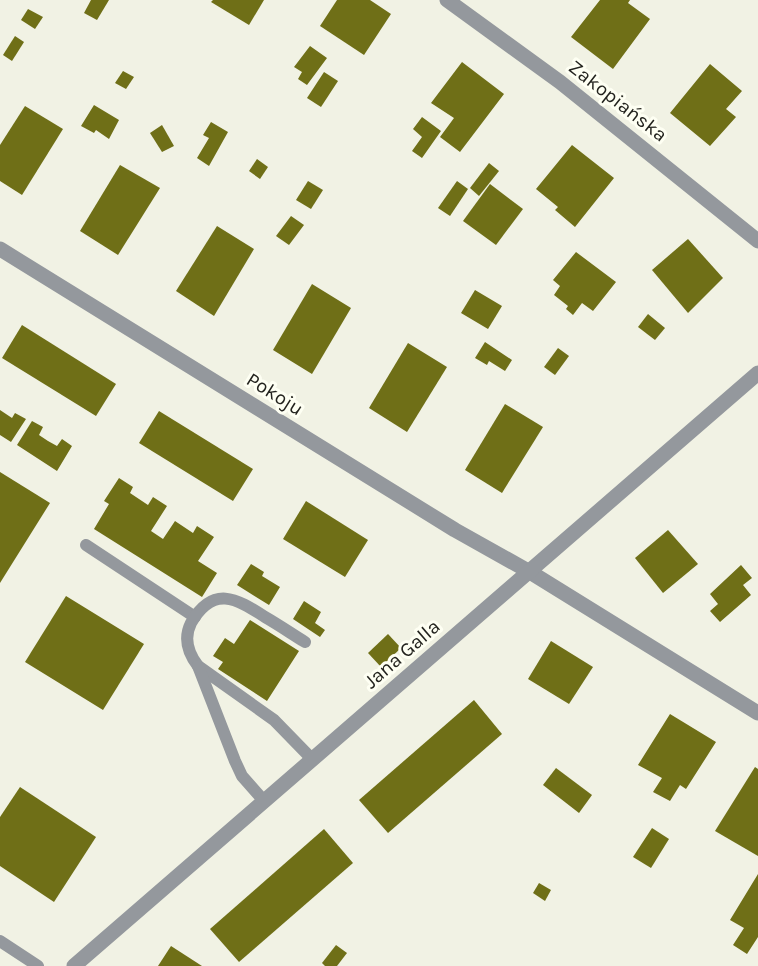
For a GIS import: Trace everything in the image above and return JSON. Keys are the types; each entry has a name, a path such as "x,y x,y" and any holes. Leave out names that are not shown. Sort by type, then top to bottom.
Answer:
{"street":[{"name":"Zakopiańska","path":"447,0 560,82 758,241"},
{"name":"Pokoju","path":"0,249 445,524 530,572 758,713"},
{"name":"Jana Galla","path":"74,966 758,373"}],"lane":[{"path":"86,545 195,617"},
{"path":"305,642 241,602 227,598 214,600 204,606 188,630 186,643 190,656 198,666 274,720 312,759"},
{"path":"198,666 242,776 264,801"},
{"path":"0,941 38,966"}],"building":[{"path":"91,0 109,0 97,20 84,13"},
{"path":"213,0 264,0 249,25 211,2"},
{"path":"337,0 370,0 391,14 364,55 320,26"},
{"path":"600,0 630,0 628,3 650,19 613,69 571,37"},
{"path":"28,9 43,17 35,29 21,20"},
{"path":"15,36 24,42 12,61 3,55"},
{"path":"310,46 327,58 307,85 298,79 302,72 294,67"},
{"path":"462,62 504,94 460,152 440,137 454,118 431,103"},
{"path":"710,64 742,91 726,109 736,117 710,146 670,113"},
{"path":"123,71 134,77 126,89 115,83"},
{"path":"324,72 338,81 321,107 307,98"},
{"path":"94,105 119,120 109,139 96,130 94,133 81,126"},
{"path":"25,106 63,129 22,195 0,181 0,145"},
{"path":"422,117 441,131 422,158 412,151 422,137 413,129"},
{"path":"211,122 228,132 209,166 197,158 209,138 203,135"},
{"path":"162,125 174,146 162,152 150,133"},
{"path":"572,145 614,178 575,227 555,210 558,207 536,189"},
{"path":"257,159 268,167 260,179 249,171"},
{"path":"489,163 499,171 479,196 470,188"},
{"path":"120,165 160,188 118,255 80,231"},
{"path":"308,181 323,190 311,209 296,200"},
{"path":"457,181 468,189 450,216 438,208"},
{"path":"490,184 523,209 496,245 463,221"},
{"path":"291,216 304,225 289,245 276,236"},
{"path":"217,226 254,249 214,316 176,291"},
{"path":"688,239 723,278 688,313 652,270"},
{"path":"576,252 616,282 593,311 582,303 573,315 566,309 568,306 554,295 560,286 553,280"},
{"path":"312,284 351,308 312,374 273,350"},
{"path":"475,290 502,306 488,329 461,313"},
{"path":"648,314 665,328 655,340 638,327"},
{"path":"22,325 116,384 96,416 2,358"},
{"path":"485,342 512,360 505,371 489,361 487,365 475,358"},
{"path":"408,343 447,367 407,432 369,408"},
{"path":"558,348 569,356 555,375 544,367"},
{"path":"505,404 543,427 502,493 465,470"},
{"path":"0,410 12,418 15,413 26,419 11,442 0,435"},
{"path":"159,411 253,469 233,501 139,443"},
{"path":"32,421 43,427 39,435 48,441 57,446 62,439 72,446 57,471 17,445"},
{"path":"0,472 50,503 0,583"},
{"path":"119,478 133,487 130,493 148,505 153,497 167,506 151,531 163,539 175,521 193,533 197,526 214,537 198,561 217,573 202,597 94,529 109,504 104,501"},
{"path":"306,501 368,540 345,577 283,539"},
{"path":"668,530 698,564 663,593 635,558"},
{"path":"251,564 264,572 262,576 280,587 269,605 237,585"},
{"path":"741,565 752,578 743,585 751,595 720,622 710,611 718,604 710,594"},
{"path":"66,596 144,644 103,710 25,662"},
{"path":"304,601 321,612 315,623 325,630 320,637 293,619"},
{"path":"250,620 299,651 267,701 218,669 223,662 213,656 225,638 234,644"},
{"path":"388,634 401,648 381,667 368,653"},
{"path":"551,641 593,667 569,704 528,679"},
{"path":"474,700 502,734 388,833 359,800"},
{"path":"670,714 716,742 686,789 680,785 670,801 653,792 662,778 638,765"},
{"path":"755,767 758,769 758,856 715,831"},
{"path":"556,768 592,795 579,813 543,785"},
{"path":"20,787 96,837 54,902 0,866 0,817"},
{"path":"652,828 669,839 651,868 633,857"},
{"path":"324,829 353,863 239,962 210,929"},
{"path":"758,874 758,937 747,954 733,945 744,928 730,920"},
{"path":"539,883 551,890 545,901 533,893"},
{"path":"336,945 347,953 337,966 325,966 322,963"},
{"path":"171,946 202,966 158,966"}]}
